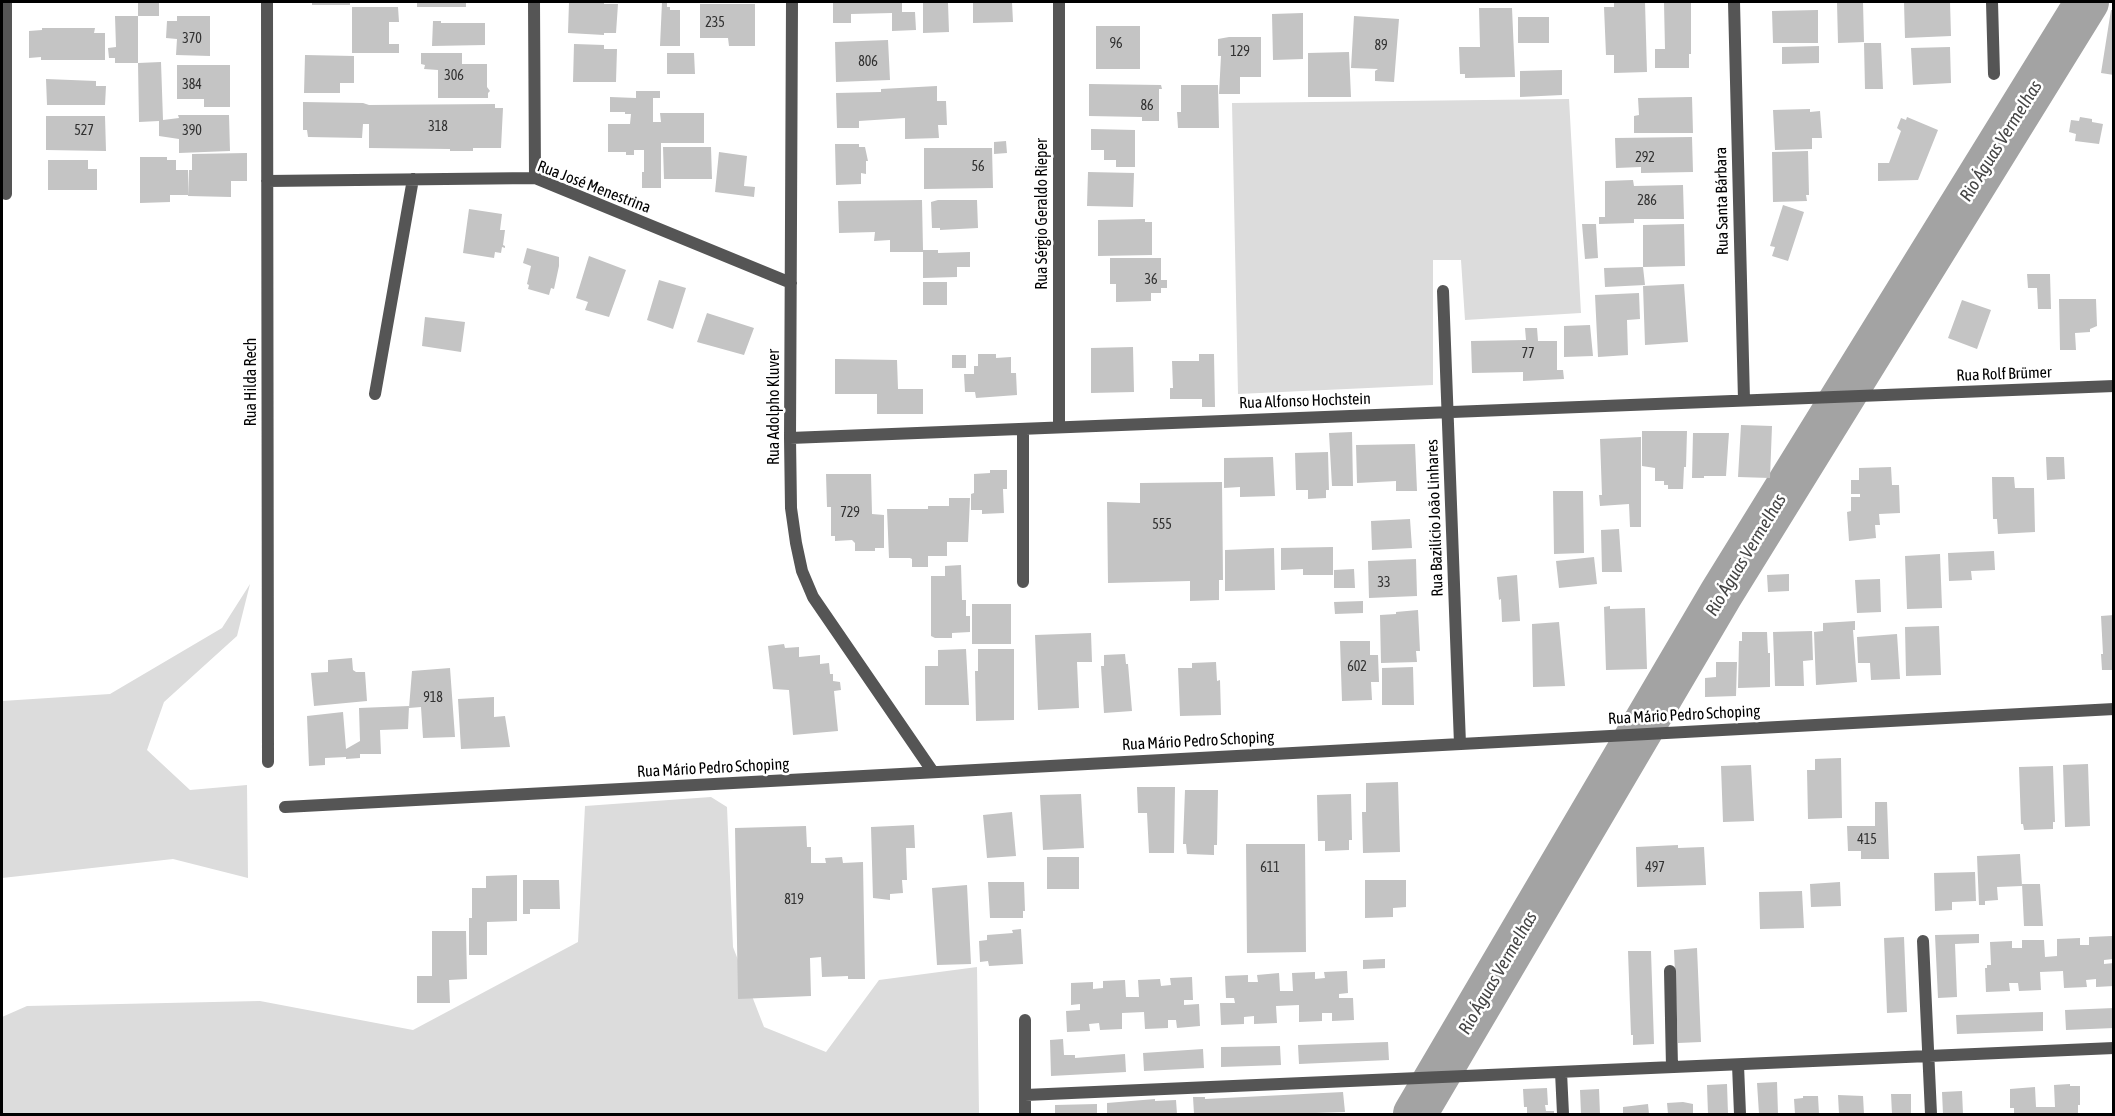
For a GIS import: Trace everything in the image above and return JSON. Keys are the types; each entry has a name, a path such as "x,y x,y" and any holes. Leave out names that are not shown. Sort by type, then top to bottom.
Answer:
{"street":[{"path":"6,2 6,194"},
{"name":"Rua Hilda Rech","path":"267,2 268,762"},
{"path":"534,2 535,178"},
{"name":"Rua Adolpho Kluver","path":"792,2 791,508 802,571 813,597 933,772"},
{"name":"Rua Sérgio Geraldo Rieper","path":"1059,2 1059,427"},
{"name":"Rua Santa Bárbara","path":"1734,2 1744,400"},
{"path":"1992,2 1994,74"},
{"name":"Rua José Menestrina","path":"267,181 535,178 790,283"},
{"path":"375,394 413,179"},
{"name":"Rua Bazilício João Linhares","path":"1443,291 1460,744"},
{"name":"Rua Rolf Brümer","path":"1820,397 2114,386"},
{"name":"Rua Alfonso Hochstein","path":"790,438 1820,397"},
{"path":"1023,429 1023,582"},
{"name":"Rua Mário Pedro Schoping","path":"285,807 2114,709"},
{"path":"1923,941 1931,1114"},
{"path":"1670,971 1672,1067"},
{"path":"1025,1020 1025,1114"},
{"path":"1025,1095 2114,1048"},
{"path":"1738,1065 1740,1114"},
{"path":"1561,1072 1563,1114"}],"shaded area":[{"path":"1569,99 1581,313 1465,320 1461,260 1433,260 1433,385 1238,394 1232,103"},
{"path":"250,584 237,636 164,702 147,750 190,790 247,785 248,878 173,859 2,878 2,701 110,694 222,628"},
{"path":"711,797 727,807 733,947 764,1027 826,1052 879,980 977,967 979,1114 2,1114 2,1017 27,1006 260,1001 413,1030 578,942 585,806"}],"building":[{"path":"138,2 159,2 159,16 138,16"},
{"path":"312,2 350,2 350,5 312,5"},
{"path":"417,2 466,2 466,7 417,7"},
{"path":"569,2 618,4 616,33 604,33 604,35 568,33"},
{"path":"662,2 667,2 670,10 680,10 680,46 660,46"},
{"path":"833,2 902,2 902,12 915,12 916,30 892,31 892,13 851,14 851,23 833,23"},
{"path":"923,2 948,3 949,32 923,33"},
{"path":"973,2 1012,2 1013,22 973,23"},
{"path":"1645,2 1647,72 1614,73 1614,55 1606,55 1604,7 1614,7 1614,3"},
{"path":"1691,2 1689,68 1655,68 1655,49 1665,49 1664,3"},
{"path":"1837,2 1863,2 1864,42 1838,43"},
{"path":"1904,2 1950,2 1951,36 1905,38"},
{"path":"700,4 755,4 755,46 729,46 728,38 700,38"},
{"path":"352,7 398,7 399,22 389,22 389,44 399,44 399,53 352,53"},
{"path":"1479,8 1512,8 1515,77 1465,78 1465,74 1460,74 1459,47 1480,47"},
{"path":"1818,10 1818,43 1773,43 1772,11"},
{"path":"2111,10 2114,10 2114,75 2101,73"},
{"path":"1303,13 1303,59 1273,60 1272,14"},
{"path":"115,16 138,16 138,63 115,63 115,58 109,58 108,48 116,47"},
{"path":"177,16 210,16 210,56 176,55 177,39 166,38 167,21 177,21"},
{"path":"1354,16 1399,19 1394,82 1375,81 1375,71 1378,69 1351,68"},
{"path":"1518,17 1549,17 1549,43 1518,43"},
{"path":"433,21 485,23 485,45 432,46"},
{"path":"1096,26 1140,26 1140,69 1096,69"},
{"path":"42,28 95,28 94,33 105,33 105,60 29,58 29,31 42,30"},
{"path":"1261,37 1261,77 1240,77 1240,94 1219,94 1221,56 1218,56 1218,39"},
{"path":"888,40 890,80 836,82 835,42"},
{"path":"1864,43 1881,43 1883,89 1865,89"},
{"path":"574,44 604,45 604,49 617,49 616,82 573,82"},
{"path":"1819,46 1819,63 1782,64 1782,47"},
{"path":"1950,47 1951,83 1913,85 1911,48"},
{"path":"1349,52 1351,97 1308,97 1308,53"},
{"path":"421,53 462,53 462,64 487,64 487,87 490,91 488,98 438,98 438,70 424,69 425,65 421,64"},
{"path":"667,53 694,53 695,74 667,74"},
{"path":"305,55 354,56 354,83 340,83 340,93 304,93"},
{"path":"161,62 163,120 179,118 178,115 229,115 230,151 179,153 179,139 159,136 159,121 139,122 138,63"},
{"path":"177,65 230,65 230,107 204,107 204,99 177,99"},
{"path":"1562,70 1562,95 1520,97 1520,71"},
{"path":"46,79 96,81 96,86 106,86 105,105 47,105"},
{"path":"1089,84 1161,85 1159,121 1142,121 1142,117 1089,116"},
{"path":"1181,85 1218,85 1219,128 1178,128 1177,112 1181,112"},
{"path":"937,86 937,101 946,101 947,125 938,125 939,138 905,139 905,118 859,121 859,128 837,128 836,93 881,92 881,89"},
{"path":"636,91 660,91 660,98 653,98 653,122 661,122 660,113 704,113 704,143 661,143 661,188 642,188 644,150 634,150 634,155 626,155 626,152 608,152 608,124 630,124 631,114 610,112 610,97 636,98"},
{"path":"1692,97 1693,133 1634,133 1634,116 1639,115 1638,98"},
{"path":"303,102 369,105 495,104 495,108 503,108 501,148 450,151 450,149 369,148 369,124 363,124 362,138 308,137 307,130 303,130"},
{"path":"1810,109 1810,112 1820,111 1822,138 1812,138 1812,149 1775,150 1773,110"},
{"path":"46,116 105,116 106,151 46,150"},
{"path":"1907,117 1938,130 1918,180 1878,181 1878,163 1889,163 1901,131 1897,128 1901,118 1906,120"},
{"path":"2080,117 2103,124 2099,144 2075,141 2076,134 2069,132 2071,120 2079,121"},
{"path":"1091,129 1135,130 1135,167 1116,167 1116,160 1104,160 1104,150 1091,150"},
{"path":"1692,137 1693,172 1641,173 1641,167 1616,168 1615,138"},
{"path":"1006,141 1007,153 994,154 994,142"},
{"path":"835,144 859,144 859,147 865,147 868,161 866,161 866,174 861,173 861,184 836,185"},
{"path":"663,147 711,147 712,179 664,179"},
{"path":"924,148 992,148 993,188 924,189"},
{"path":"1808,151 1809,195 1806,195 1807,201 1773,202 1772,152"},
{"path":"719,152 747,156 744,186 755,187 754,197 715,192"},
{"path":"247,153 247,181 231,181 231,197 188,196 192,154"},
{"path":"140,157 167,157 167,160 176,160 176,170 188,170 188,195 170,195 170,202 140,203"},
{"path":"48,160 88,160 88,169 97,169 97,190 48,190"},
{"path":"1088,172 1134,173 1133,207 1087,206"},
{"path":"1633,180 1634,186 1683,185 1684,219 1634,219 1634,223 1599,224 1599,217 1605,217 1605,181"},
{"path":"922,200 923,250 938,250 938,253 970,252 970,267 957,267 957,277 923,278 923,252 890,252 890,240 874,241 875,232 839,233 838,201"},
{"path":"977,200 978,228 940,230 940,228 932,228 931,202"},
{"path":"1783,205 1804,212 1788,261 1772,256 1775,247 1770,246"},
{"path":"469,209 502,214 500,230 505,230 503,245 505,248 502,247 501,253 495,252 494,258 463,253"},
{"path":"1145,219 1145,222 1152,222 1152,255 1098,256 1098,220"},
{"path":"1582,224 1596,224 1598,258 1585,259"},
{"path":"1684,224 1685,266 1643,267 1643,225"},
{"path":"527,248 559,257 554,289 551,288 549,295 528,289 531,266 523,263"},
{"path":"589,256 626,270 609,317 585,310 588,302 576,298"},
{"path":"1110,258 1161,258 1161,280 1167,280 1167,288 1161,288 1161,293 1151,293 1151,301 1116,302 1116,284 1110,284"},
{"path":"1643,267 1645,285 1605,287 1604,268"},
{"path":"2027,274 2050,274 2051,309 2038,309 2037,288 2028,288"},
{"path":"659,280 686,288 673,329 647,320"},
{"path":"923,282 947,282 947,305 923,305"},
{"path":"1684,284 1688,342 1645,345 1643,286"},
{"path":"1639,293 1640,319 1627,320 1628,355 1598,357 1595,295"},
{"path":"2059,299 2096,299 2097,326 2090,329 2090,332 2075,333 2076,350 2060,350"},
{"path":"1962,300 1991,310 1977,349 1948,338"},
{"path":"707,313 754,328 744,355 697,342"},
{"path":"425,317 465,322 461,352 422,346"},
{"path":"1590,325 1593,356 1564,357 1564,326"},
{"path":"1525,328 1537,328 1538,341 1557,341 1557,370 1563,370 1564,379 1523,381 1523,372 1472,373 1471,341 1526,340"},
{"path":"1133,347 1134,392 1091,393 1091,348"},
{"path":"978,354 996,354 996,358 1011,357 1011,373 1016,373 1017,395 976,398 975,392 965,392 964,374 974,374 974,366 978,366"},
{"path":"1199,354 1214,354 1215,407 1202,407 1202,399 1170,399 1170,388 1173,388 1172,361 1199,361"},
{"path":"952,355 966,355 966,368 952,368"},
{"path":"835,359 897,360 898,389 923,389 923,414 877,414 877,394 835,394"},
{"path":"1741,425 1772,426 1770,478 1738,477"},
{"path":"1642,431 1687,431 1683,489 1668,489 1664,481 1655,481 1655,468 1642,466"},
{"path":"1352,432 1353,486 1332,486 1329,433"},
{"path":"1693,433 1729,433 1726,476 1692,478"},
{"path":"1641,437 1641,527 1630,527 1629,504 1600,506 1599,495 1602,495 1600,439"},
{"path":"1415,444 1417,491 1396,491 1396,481 1357,483 1356,445"},
{"path":"1328,452 1329,490 1326,490 1326,498 1308,499 1308,490 1296,490 1295,453"},
{"path":"1273,457 1275,496 1240,497 1240,487 1224,488 1224,458"},
{"path":"2046,457 2064,457 2065,479 2047,480"},
{"path":"1891,467 1892,485 1899,485 1900,513 1879,514 1880,525 1875,525 1876,538 1849,541 1847,512 1851,511 1851,497 1860,497 1860,494 1851,494 1851,480 1859,480 1859,468"},
{"path":"990,470 1007,470 1007,489 1003,489 1004,513 982,514 982,510 971,510 974,474 990,473"},
{"path":"826,474 871,474 872,514 884,515 884,548 875,548 875,551 855,551 855,543 852,540 835,541 835,536 831,536 831,507 827,507"},
{"path":"1992,477 2014,477 2015,488 2034,488 2035,532 1998,534 1997,519 1993,519"},
{"path":"1222,482 1223,580 1219,580 1219,600 1190,601 1190,581 1108,583 1107,502 1140,503 1140,483"},
{"path":"1553,491 1583,491 1584,553 1554,554"},
{"path":"949,498 970,498 968,542 947,542 947,556 928,556 928,567 912,567 910,558 889,558 887,509 928,509 928,506 949,506"},
{"path":"1410,519 1412,548 1372,550 1371,521"},
{"path":"1619,529 1622,572 1602,572 1601,530"},
{"path":"1333,547 1333,575 1303,575 1303,569 1281,570 1281,548"},
{"path":"1274,548 1275,590 1225,591 1225,550"},
{"path":"1994,551 1995,570 1971,571 1972,580 1949,581 1948,553"},
{"path":"1940,554 1942,608 1907,609 1905,556"},
{"path":"1594,557 1597,584 1559,588 1556,561"},
{"path":"1416,559 1417,596 1369,598 1368,561"},
{"path":"961,565 962,600 966,600 966,616 970,616 970,632 952,633 952,638 935,638 931,636 931,576 945,576 945,566"},
{"path":"1354,569 1355,588 1334,588 1334,570"},
{"path":"1789,574 1789,591 1768,592 1767,575"},
{"path":"1517,575 1520,621 1502,622 1497,577"},
{"path":"1880,579 1881,612 1857,613 1855,580"},
{"path":"1363,601 1363,613 1335,614 1334,602"},
{"path":"972,604 1011,604 1011,644 972,644"},
{"path":"1610,606 1610,609 1645,608 1647,669 1606,670 1604,607"},
{"path":"1418,610 1420,651 1416,651 1417,662 1381,663 1380,615"},
{"path":"2114,615 2114,670 2102,670 2101,616"},
{"path":"1855,621 1855,630 1853,630 1857,682 1816,685 1814,632 1823,631 1823,623"},
{"path":"1559,622 1565,686 1533,687 1532,624"},
{"path":"1939,626 1941,675 1906,676 1905,627"},
{"path":"1812,631 1813,660 1803,661 1804,686 1775,686 1773,632"},
{"path":"1742,632 1767,632 1768,653 1770,653 1770,687 1738,688 1739,641 1742,641"},
{"path":"1091,633 1092,662 1077,662 1079,708 1038,710 1035,635"},
{"path":"1897,634 1900,679 1871,680 1870,663 1858,663 1857,637"},
{"path":"1340,641 1370,641 1370,655 1378,655 1379,682 1371,682 1372,700 1342,701"},
{"path":"784,644 785,648 799,647 799,657 820,655 820,664 829,663 833,681 840,682 841,690 834,691 838,731 793,735 789,690 773,689 768,646"},
{"path":"966,649 969,705 925,705 925,666 938,666 938,650"},
{"path":"978,649 1014,649 1014,720 976,721 975,671 978,671"},
{"path":"1125,654 1132,711 1104,713 1101,666 1104,666 1104,655"},
{"path":"352,658 353,670 365,672 367,701 314,706 311,673 328,672 328,660"},
{"path":"1216,662 1217,681 1220,680 1221,715 1180,716 1178,668 1192,668 1192,663"},
{"path":"1716,662 1737,662 1736,696 1705,697 1705,678 1716,677"},
{"path":"1413,667 1414,705 1382,705 1382,668"},
{"path":"450,668 455,737 423,738 421,707 409,708 412,671"},
{"path":"494,697 494,717 505,716 510,747 461,749 458,699"},
{"path":"409,706 408,729 380,730 381,754 360,754 360,758 346,759 346,757 325,758 325,765 309,766 307,716 343,712 346,749 360,741 359,708"},
{"path":"1841,758 1842,818 1808,819 1807,770 1815,770 1815,759"},
{"path":"2088,764 2090,826 2065,827 2063,765"},
{"path":"1751,765 1754,821 1723,822 1721,766"},
{"path":"2053,766 2055,822 2053,822 2053,829 2024,830 2021,824 2019,767"},
{"path":"1398,782 1400,852 1363,853 1362,812 1366,812 1366,783"},
{"path":"1137,787 1175,787 1174,853 1149,853 1147,813 1138,813"},
{"path":"1185,790 1218,790 1217,845 1214,845 1214,855 1187,854 1186,844 1183,844"},
{"path":"1081,794 1084,848 1043,850 1040,795"},
{"path":"1351,794 1352,840 1349,840 1349,850 1325,851 1325,841 1318,841 1317,795"},
{"path":"1875,802 1887,802 1889,859 1861,859 1861,851 1848,851 1847,826 1875,826"},
{"path":"1012,812 1016,856 987,858 983,815"},
{"path":"914,825 915,848 906,848 907,880 902,880 903,893 890,894 890,900 873,898 871,827"},
{"path":"806,826 807,847 811,847 811,863 826,863 825,858 842,857 843,863 863,862 865,979 848,979 848,976 822,977 821,957 810,958 811,996 738,999 735,828"},
{"path":"1246,844 1305,844 1306,952 1247,953"},
{"path":"1678,845 1678,848 1704,847 1706,885 1637,887 1636,847"},
{"path":"2020,854 2022,886 1997,887 1998,900 1985,901 1985,905 1979,905 1977,856"},
{"path":"1047,857 1079,857 1079,889 1047,889"},
{"path":"1975,872 1976,901 1952,902 1952,910 1935,911 1934,873"},
{"path":"517,875 517,921 487,922 487,955 469,955 472,888 486,888 486,876"},
{"path":"523,880 559,880 560,909 530,909 530,914 523,914"},
{"path":"1365,880 1406,880 1406,907 1393,908 1393,917 1365,918"},
{"path":"988,882 1024,882 1025,911 1023,911 1023,918 990,918"},
{"path":"1840,882 1841,906 1811,907 1810,884"},
{"path":"2022,884 2040,884 2043,926 2024,926"},
{"path":"967,885 971,964 937,965 932,888"},
{"path":"1802,891 1804,928 1760,929 1759,892"},
{"path":"1021,929 1023,964 989,966 988,961 980,962 979,941 987,940 987,935 1013,933 1012,930"},
{"path":"432,931 466,931 467,979 449,980 450,1003 417,1003 417,976 432,976"},
{"path":"1979,934 1979,943 1955,944 1957,997 1938,998 1935,935"},
{"path":"2112,936 2113,959 2104,960 2104,964 2114,963 2114,986 2096,987 2096,979 2086,980 2087,987 2064,988 2063,971 2040,972 2041,990 2019,991 2018,983 2009,983 2010,991 1986,992 1985,968 1991,965 1990,942 2012,941 2012,948 2022,948 2022,940 2044,940 2045,957 2057,956 2057,939 2080,938 2080,945 2089,945 2089,937"},
{"path":"1904,937 1907,1012 1887,1013 1884,938"},
{"path":"1697,948 1701,1042 1678,1043 1674,950"},
{"path":"1628,951 1651,951 1654,1044 1633,1045"},
{"path":"1385,959 1385,968 1363,969 1363,960"},
{"path":"1347,971 1348,993 1339,994 1339,998 1353,998 1354,1020 1332,1021 1332,1013 1322,1013 1322,1021 1299,1022 1299,1005 1276,1006 1277,1023 1254,1024 1254,1016 1244,1017 1244,1024 1221,1025 1220,1003 1235,1003 1234,998 1226,998 1225,976 1248,975 1248,982 1258,982 1257,975 1279,973 1280,991 1293,991 1292,973 1315,972 1315,979 1325,978 1324,972"},
{"path":"1192,977 1193,1000 1184,1000 1184,1005 1199,1004 1200,1026 1177,1028 1176,1020 1168,1020 1168,1028 1145,1029 1144,1012 1122,1013 1122,1029 1100,1030 1099,1023 1089,1024 1090,1031 1067,1032 1066,1011 1080,1010 1080,1004 1071,1005 1071,983 1093,982 1093,989 1103,988 1103,981 1125,980 1126,997 1139,997 1138,980 1160,979 1161,986 1171,985 1170,978"},
{"path":"2114,1008 2114,1028 2066,1030 2065,1010"},
{"path":"2043,1012 2043,1031 1957,1034 1956,1015"},
{"path":"1063,1039 1064,1055 1075,1055 1075,1058 1125,1054 1126,1072 1051,1076 1050,1040"},
{"path":"1388,1042 1389,1060 1299,1064 1298,1045"},
{"path":"1280,1046 1281,1065 1221,1067 1221,1047"},
{"path":"1203,1049 1204,1068 1144,1071 1143,1053"},
{"path":"1777,1082 1778,1114 1759,1114 1757,1083"},
{"path":"1727,1084 1728,1114 1708,1114 1707,1085"},
{"path":"2070,1084 2070,1086 2080,1086 2078,1114 2014,1114 2014,1108 2010,1108 2010,1089 2035,1087 2036,1107 2055,1107 2054,1085"},
{"path":"1547,1088 1546,1111 1554,1111 1554,1114 1527,1114 1527,1107 1524,1107 1523,1089"},
{"path":"1599,1089 1600,1114 1581,1114 1580,1090"},
{"path":"1962,1091 1963,1114 1943,1114 1942,1092"},
{"path":"1343,1092 1345,1112 1194,1114 1193,1097 1205,1097 1205,1099"},
{"path":"1891,1094 1911,1094 1911,1114 1892,1114"},
{"path":"1838,1095 1863,1096 1864,1114 1839,1114"},
{"path":"1803,1096 1818,1096 1819,1114 1795,1114 1794,1099 1803,1098"},
{"path":"1155,1099 1155,1101 1176,1100 1177,1114 1107,1114 1107,1103"},
{"path":"1667,1103 1693,1104 1693,1114 1668,1114"},
{"path":"1097,1104 1097,1114 1055,1114 1055,1105"},
{"path":"1648,1104 1649,1114 1623,1114 1623,1107"}],"waterway":[{"name":"Rio Águas Vermelhas","path":"1415,1114 1721,594 2087,2"}]}
